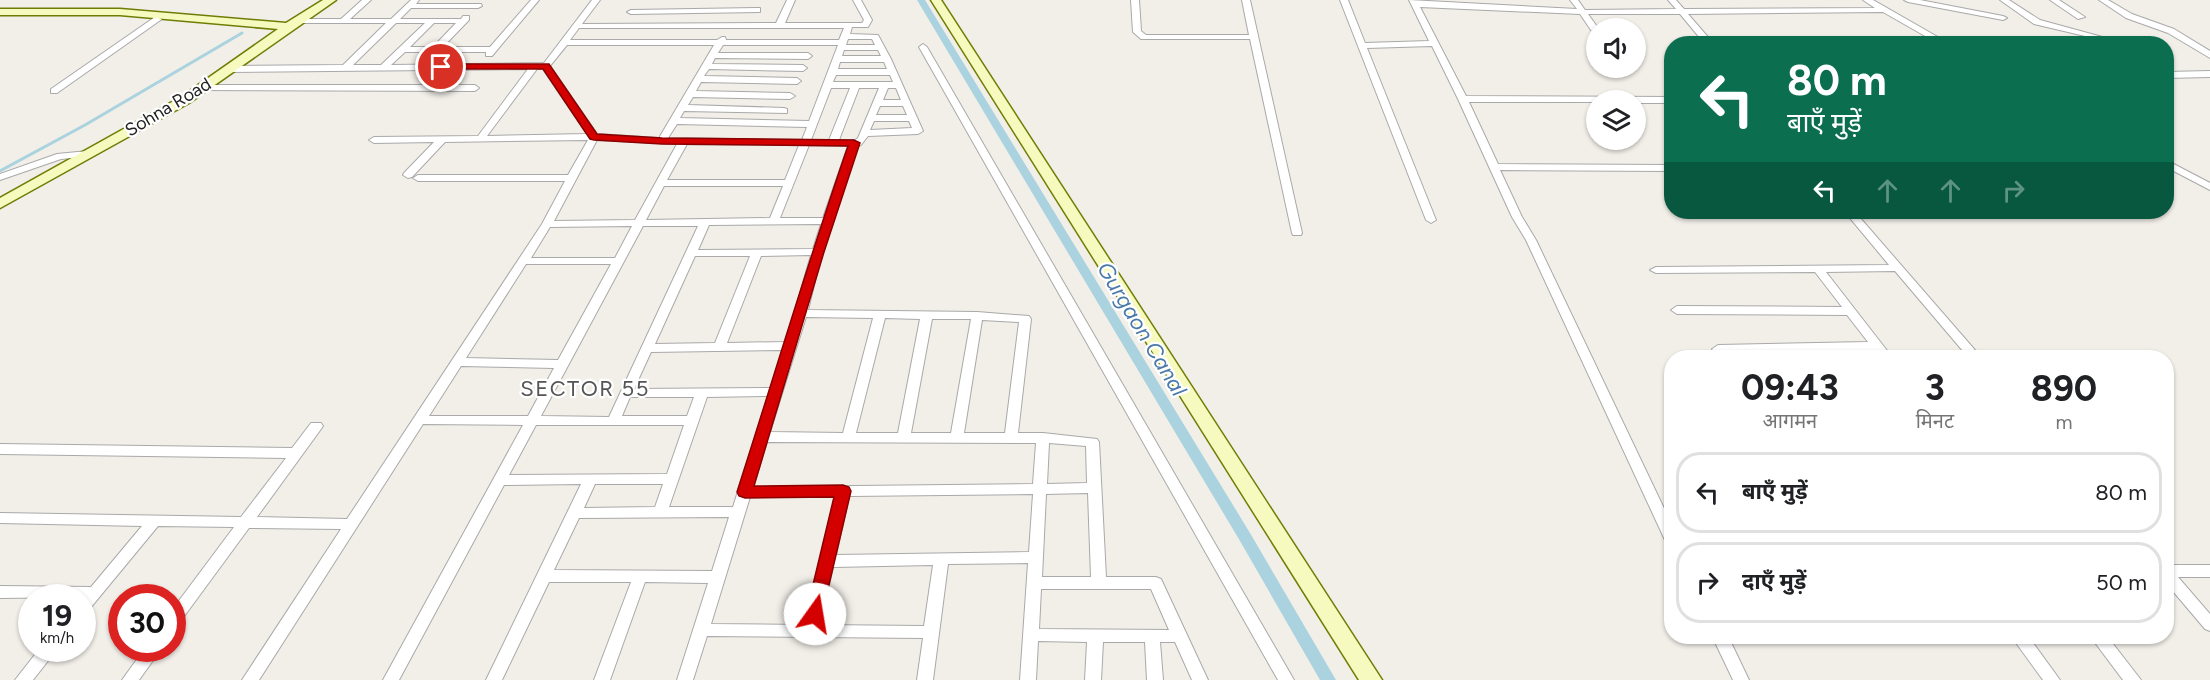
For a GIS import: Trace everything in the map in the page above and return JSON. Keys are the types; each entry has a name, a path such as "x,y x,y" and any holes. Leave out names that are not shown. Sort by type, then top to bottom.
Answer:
{"street":[{"name":"Sohna Road","path":"0,204 202,88 288,26 331,0"},
{"path":"344,20 367,0"},
{"path":"479,67 535,0"},
{"path":"480,139 596,0"},
{"path":"620,26 639,0"},
{"path":"654,11 662,0"},
{"path":"679,11 687,0"},
{"path":"712,11 718,0"},
{"path":"737,11 743,0"},
{"path":"751,26 763,0"},
{"path":"779,26 791,0"},
{"path":"576,26 865,24 868,22 857,0"},
{"path":"936,0 1371,680"},
{"path":"1135,0 1137,32 1144,37 1255,37"},
{"path":"1246,0 1297,233"},
{"path":"1344,0 1431,220"},
{"path":"1574,0 1586,18"},
{"path":"1672,0 1703,36"},
{"path":"1869,1 1886,0"},
{"path":"1908,0 1924,1 2003,18"},
{"path":"1961,0 1979,13"},
{"path":"2004,0 2037,22 2094,36"},
{"path":"2054,0 2080,17"},
{"path":"2103,0 2129,16 2171,31 2210,55"},
{"path":"1869,1 1932,36"},
{"path":"1664,523 1616,418 1415,2 1582,12 1887,10"},
{"path":"345,68 412,3 481,3"},
{"path":"436,49 481,3"},
{"path":"631,12 758,10"},
{"path":"0,12 120,12 263,26"},
{"path":"0,17 90,15 263,26 288,26 344,20 463,21"},
{"path":"54,91 158,19"},
{"path":"383,68 432,21"},
{"path":"774,221 833,72 849,25"},
{"path":"662,141 728,26"},
{"path":"563,42 842,42 881,48 919,129 916,132 865,133"},
{"path":"777,124 814,43"},
{"path":"1362,46 1434,43"},
{"path":"923,47 1286,680"},
{"path":"402,49 493,50"},
{"path":"713,55 808,56"},
{"path":"837,59 887,59"},
{"path":"228,69 541,66"},
{"path":"541,66 594,137"},
{"path":"706,66 803,68"},
{"path":"833,72 892,72"},
{"path":"2174,75 2210,74"},
{"path":"699,79 797,81"},
{"path":"828,85 899,85"},
{"path":"833,143 855,86"},
{"path":"374,140 594,137 683,142 854,143 861,142 884,86"},
{"path":"202,88 475,87"},
{"path":"690,94 790,96"},
{"path":"1463,99 1664,100"},
{"path":"877,103 907,103"},
{"path":"682,108 783,111"},
{"path":"871,118 914,118"},
{"path":"674,121 812,124"},
{"path":"250,680 547,224 594,137"},
{"path":"442,139 413,176 571,178"},
{"path":"391,680 683,142"},
{"path":"685,680 801,313 817,252 830,221 854,143"},
{"path":"0,177 60,156 88,154"},
{"path":"1494,166 1664,168"},
{"path":"2174,167 2210,187"},
{"path":"660,183 788,183"},
{"path":"1856,219 1969,350"},
{"path":"547,224 830,221"},
{"path":"613,421 705,222"},
{"path":"690,253 817,252"},
{"path":"719,347 757,253"},
{"path":"523,261 617,261"},
{"path":"1656,270 1898,268"},
{"path":"1820,270 1881,350"},
{"path":"1677,310 1852,311"},
{"path":"801,313 1020,317 1025,319 1011,438"},
{"path":"848,437 880,315"},
{"path":"904,437 927,315"},
{"path":"957,438 977,316"},
{"path":"647,348 790,346"},
{"path":"1803,350 1878,346"},
{"path":"1718,349 1725,350"},
{"path":"456,363 563,364"},
{"path":"660,513 702,392"},
{"path":"626,393 776,392"},
{"path":"419,420 532,422 693,420"},
{"path":"186,603 316,426"},
{"path":"762,437 1043,438 1092,442 1099,583"},
{"path":"1028,680 1043,438"},
{"path":"0,449 296,453"},
{"path":"501,480 672,479"},
{"path":"494,680 590,480"},
{"path":"745,492 1094,488"},
{"path":"811,631 843,491"},
{"path":"574,513 738,512"},
{"path":"0,518 352,524"},
{"path":"96,592 155,520"},
{"path":"827,561 1036,557"},
{"path":"925,680 941,559"},
{"path":"2174,572 2210,571"},
{"path":"544,576 718,577"},
{"path":"602,680 640,577"},
{"path":"2174,581 2210,624"},
{"path":"1034,584 1156,583 1200,680"},
{"path":"0,592 18,592"},
{"path":"700,630 931,632"},
{"path":"1031,635 1180,636"},
{"path":"1093,680 1095,636"},
{"path":"1152,637 1155,680"},
{"path":"1724,644 1741,680"},
{"path":"2025,644 2052,680"},
{"path":"2104,644 2133,680"},
{"path":"23,680 38,662"},
{"path":"130,680 144,662"}],"waterway":[{"name":"Gurgaon Canal","path":"921,0 1245,537 1328,680"},
{"path":"0,171 85,125 242,33"}],"district":[{"name":"SECTOR 55","path":"585,388"}],"route":[{"path":"441,67 546,66 594,137 662,141 854,143 830,221 817,252 801,313 745,492 843,491 815,614"}]}
